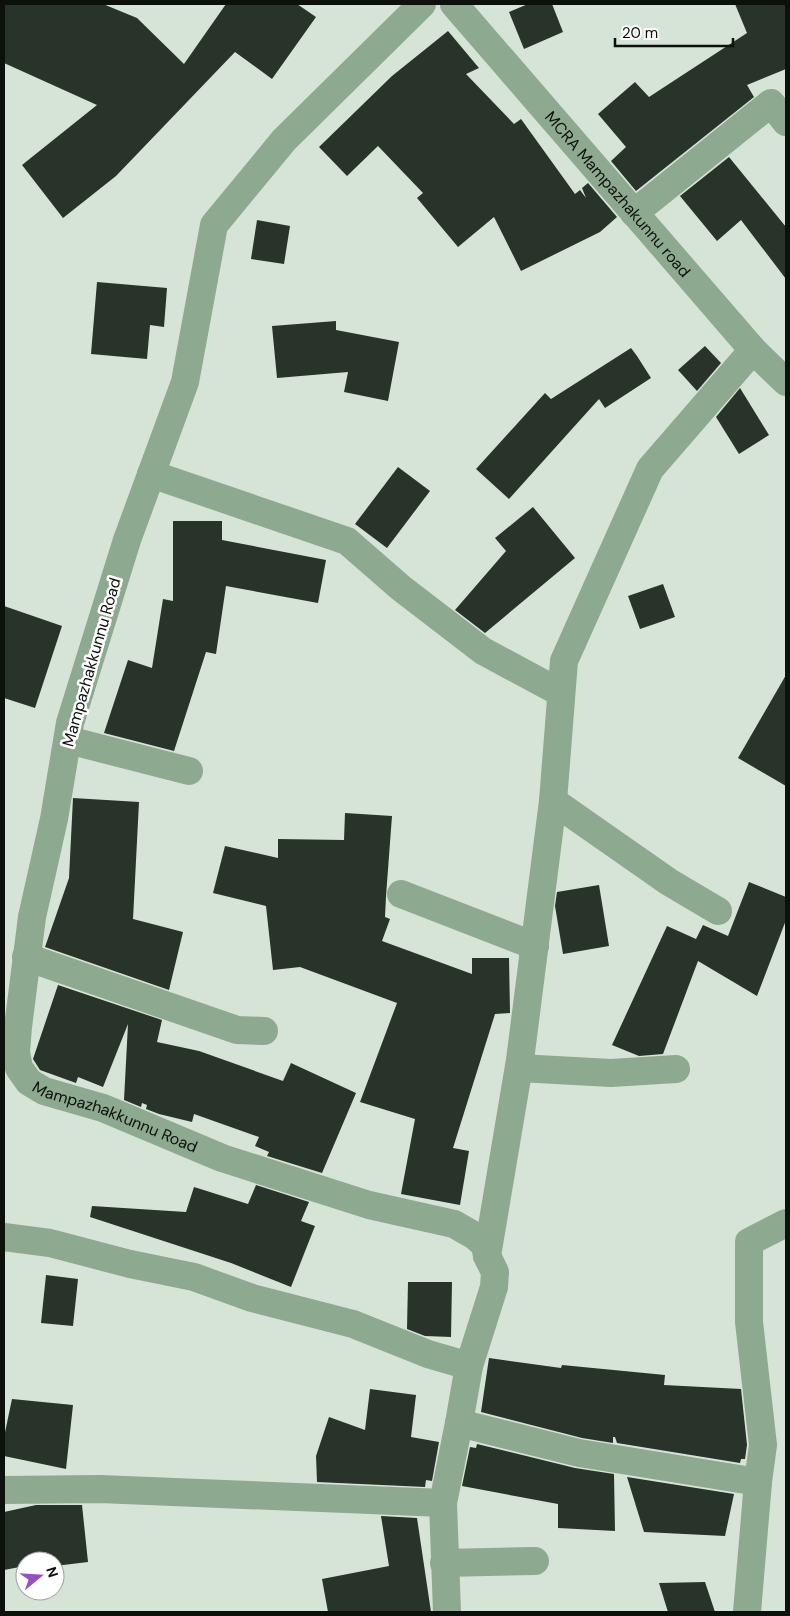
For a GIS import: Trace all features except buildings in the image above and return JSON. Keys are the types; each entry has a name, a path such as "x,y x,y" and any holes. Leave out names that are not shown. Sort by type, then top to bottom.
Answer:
{"street":[{"name":"Mampazhakkunnu Road","path":"422,4 284,140 214,225 185,382 124,549 70,723 54,819 32,917 16,1052 19,1068 29,1082 44,1091 103,1108 222,1158 369,1205 454,1224 475,1236 485,1246 487,1256 495,1272 494,1287 469,1366 443,1503 447,1612"},
{"name":"MCRA Mampazhakunnu road","path":"454,4 753,350 786,382"},
{"path":"634,213 771,103 786,122"},
{"path":"487,1256 519,1068 535,946 553,801 564,661 650,468 753,350"},
{"path":"151,474 347,541 401,588 483,651 561,693"},
{"path":"68,740 189,771"},
{"path":"553,801 669,882 718,912"},
{"path":"401,894 535,946"},
{"path":"26,957 237,1030 264,1030"},
{"path":"519,1068 612,1073 676,1069"},
{"path":"747,1612 763,1445 749,1322 749,1242 786,1223"},
{"path":"4,1237 50,1243 130,1264 194,1276 252,1298 353,1324 428,1354 469,1366"},
{"path":"459,1423 579,1453 758,1482"},
{"path":"4,1490 100,1489 443,1503"},
{"path":"444,1563 535,1561"}]}
